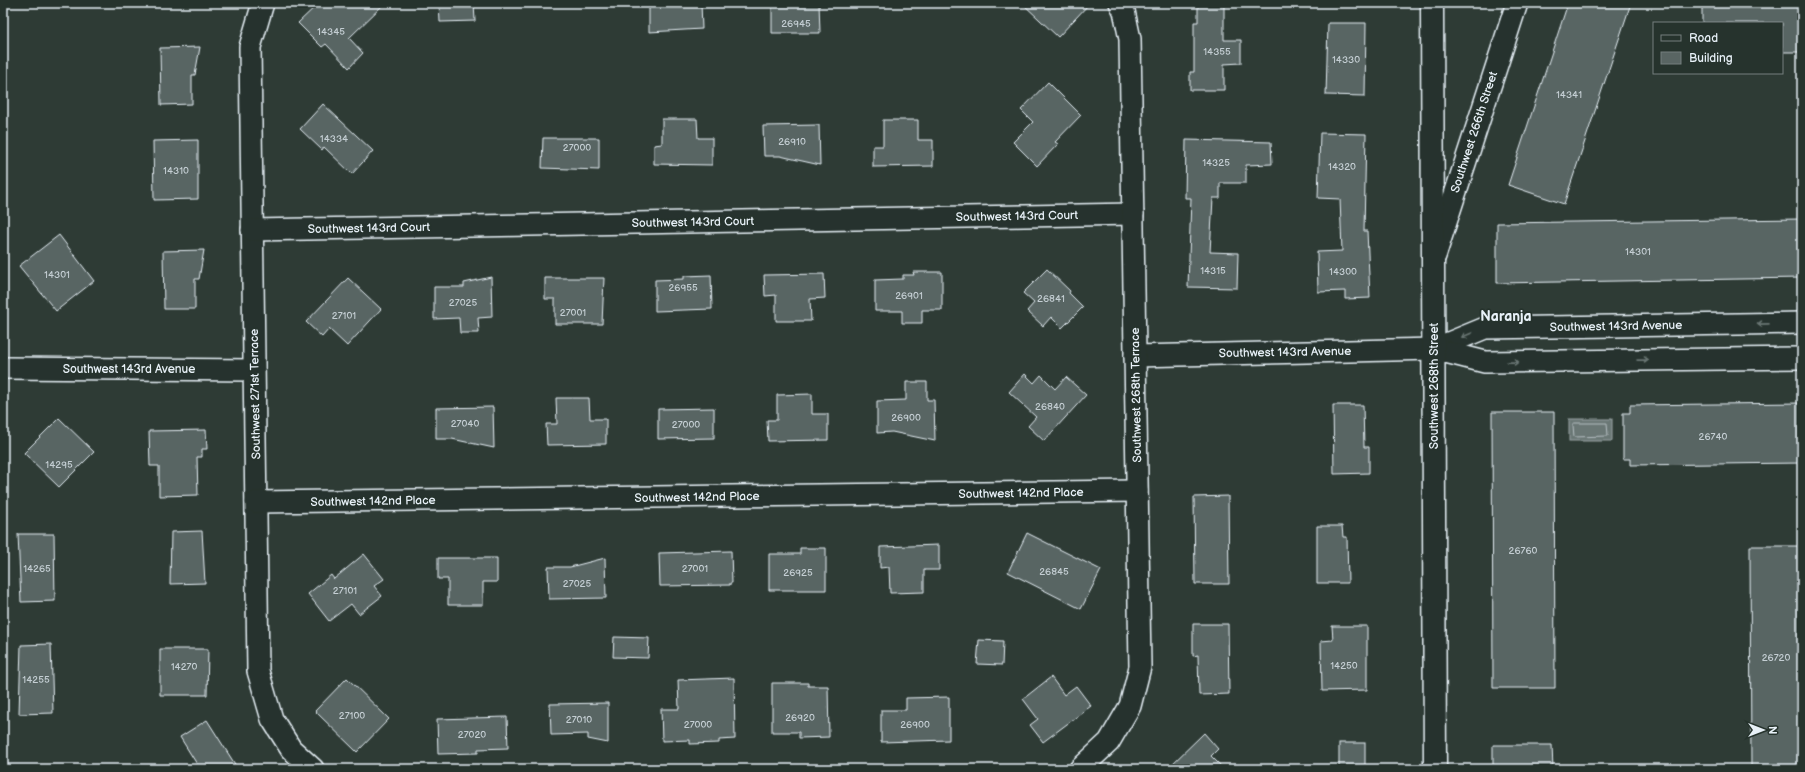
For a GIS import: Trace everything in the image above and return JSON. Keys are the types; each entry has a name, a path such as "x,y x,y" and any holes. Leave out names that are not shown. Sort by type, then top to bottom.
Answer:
{"main road":[{"name":"Southwest 268th Street","path":"1432,3 1435,769"}],"street":[{"name":"Southwest 271st Terrace","path":"263,3 250,47 258,671 272,719 291,749 313,769"},
{"name":"Southwest 268th Terrace","path":"1080,769 1109,742 1130,706 1140,667 1130,39 1124,11 1120,3"},
{"name":"Southwest 266th Street","path":"1433,262 1505,34 1517,3"},
{"name":"Southwest 143rd Court","path":"252,230 1133,214"},
{"name":"Southwest 143rd Avenue","path":"1434,349 1484,328 1490,327 1802,324"},
{"name":"Southwest 143rd Avenue","path":"1135,356 1434,349 1484,362 1802,358"},
{"name":"Southwest 143rd Avenue","path":"3,368 254,370"},
{"name":"Southwest 142nd Place","path":"256,502 1137,491"}],"water":[{"path":"1569,419 1612,419 1612,441 1569,441"}],"building":[{"path":"319,3 385,3 349,38 363,53 349,68 326,44 322,47 298,23"},
{"path":"439,3 474,3 475,21 440,22"},
{"path":"649,3 701,3 702,29 649,32"},
{"path":"772,3 819,3 820,33 772,33"},
{"path":"1022,3 1090,3 1058,37"},
{"path":"1198,3 1224,3 1224,40 1241,40 1241,63 1224,64 1224,90 1190,90 1190,72 1194,72 1194,22 1198,22"},
{"path":"1568,3 1631,3 1564,204 1508,185"},
{"path":"1702,3 1802,3 1802,52 1783,52 1783,22 1702,22"},
{"path":"1328,23 1366,23 1365,96 1326,95"},
{"path":"200,47 195,75 192,75 192,104 161,105 160,48"},
{"path":"1048,82 1081,115 1055,142 1058,144 1037,166 1013,142 1033,122 1021,110"},
{"path":"323,104 373,151 352,174 324,147 322,150 300,129"},
{"path":"662,119 697,119 698,138 712,138 712,165 654,164 654,145 662,144"},
{"path":"883,120 918,120 918,140 933,140 933,166 873,167 873,146 883,146"},
{"path":"819,125 820,165 780,156 764,156 763,126"},
{"path":"1320,133 1366,134 1364,231 1367,231 1370,298 1345,299 1345,291 1318,292 1317,252 1342,251 1340,199 1318,198"},
{"path":"543,138 599,138 599,170 542,168"},
{"path":"198,140 198,199 154,200 153,141"},
{"path":"1186,140 1271,142 1272,164 1246,165 1246,183 1220,183 1220,198 1213,198 1210,252 1238,253 1237,288 1188,287 1191,198 1185,198"},
{"path":"1802,219 1802,278 1497,283 1497,223"},
{"path":"59,235 94,281 56,311 19,266"},
{"path":"204,250 199,279 195,279 195,309 164,309 163,251"},
{"path":"1047,269 1070,291 1069,293 1083,307 1062,328 1051,317 1043,326 1027,311 1034,303 1023,293"},
{"path":"913,272 942,272 942,310 922,310 922,323 902,323 902,311 875,311 875,280 903,279 903,275 914,275"},
{"path":"824,274 825,298 810,299 811,321 776,321 776,295 765,296 764,275"},
{"path":"711,275 712,309 655,311 655,280 684,279 684,276"},
{"path":"491,277 492,317 478,318 479,333 460,333 459,318 434,319 434,287 464,287 464,283"},
{"path":"348,278 381,309 347,346 329,329 322,337 306,322"},
{"path":"545,278 604,278 602,324 555,324 555,299 545,299"},
{"path":"1025,374 1034,383 1041,375 1055,389 1066,377 1086,395 1044,441 1028,426 1036,417 1009,392"},
{"path":"906,382 927,382 927,400 934,400 935,441 892,432 877,433 877,401 906,400"},
{"path":"812,394 812,414 828,414 828,440 768,441 767,420 777,420 777,395"},
{"path":"556,398 589,398 590,419 606,419 606,444 547,445 546,424 557,424"},
{"path":"1802,403 1802,463 1630,465 1630,459 1623,459 1623,413 1630,413 1630,405"},
{"path":"1333,405 1363,405 1364,447 1369,447 1369,473 1334,474"},
{"path":"493,407 494,448 452,439 436,439 436,408"},
{"path":"714,408 714,438 658,439 658,409"},
{"path":"1492,412 1554,412 1555,688 1493,688"},
{"path":"59,418 94,452 59,487 24,453"},
{"path":"206,430 207,449 202,449 202,457 197,457 198,495 159,496 159,466 150,466 149,431"},
{"path":"1228,496 1229,584 1195,584 1194,497"},
{"path":"1317,526 1342,526 1343,537 1347,537 1348,583 1317,583"},
{"path":"202,531 205,583 170,584 171,532"},
{"path":"1027,533 1101,570 1081,609 1008,572"},
{"path":"18,534 54,534 55,601 21,602"},
{"path":"939,545 939,570 924,570 924,592 890,593 889,567 880,568 880,547"},
{"path":"1750,546 1802,546 1802,769 1751,769"},
{"path":"800,548 826,548 826,590 769,590 769,554 800,554"},
{"path":"731,551 732,583 730,583 730,585 660,586 659,553"},
{"path":"364,554 384,579 374,586 382,596 359,614 351,604 329,621 308,594 331,575 334,579"},
{"path":"438,558 497,558 497,582 483,582 483,605 448,605 448,579 438,579"},
{"path":"605,558 606,598 549,599 548,567 570,567"},
{"path":"1193,624 1228,624 1229,694 1199,695 1198,655 1193,656"},
{"path":"1332,626 1367,626 1367,690 1322,691 1321,641 1333,640"},
{"path":"614,637 649,638 648,658 613,657"},
{"path":"979,640 1003,641 1002,665 977,664"},
{"path":"51,644 53,713 19,714 21,645"},
{"path":"160,649 208,649 207,695 160,695"},
{"path":"1051,677 1064,695 1076,686 1091,706 1043,742 1030,725 1038,719 1023,699"},
{"path":"347,678 389,719 357,752 315,711"},
{"path":"734,678 735,739 719,740 719,743 690,744 690,740 662,741 661,709 679,709 678,680"},
{"path":"772,683 808,683 808,686 828,686 829,737 799,738 799,732 772,732"},
{"path":"949,697 949,740 881,742 881,710 906,710 906,698"},
{"path":"608,703 608,743 588,739 588,734 551,735 550,704"},
{"path":"507,717 508,748 478,749 478,753 438,754 437,719"},
{"path":"207,720 238,769 200,769 180,737"},
{"path":"1204,733 1218,749 1211,756 1224,769 1167,769"},
{"path":"1339,743 1365,743 1365,769 1339,769"},
{"path":"1493,745 1552,745 1553,769 1493,769"}],"district":[{"name":"Naranja","path":"1506,316"}]}
